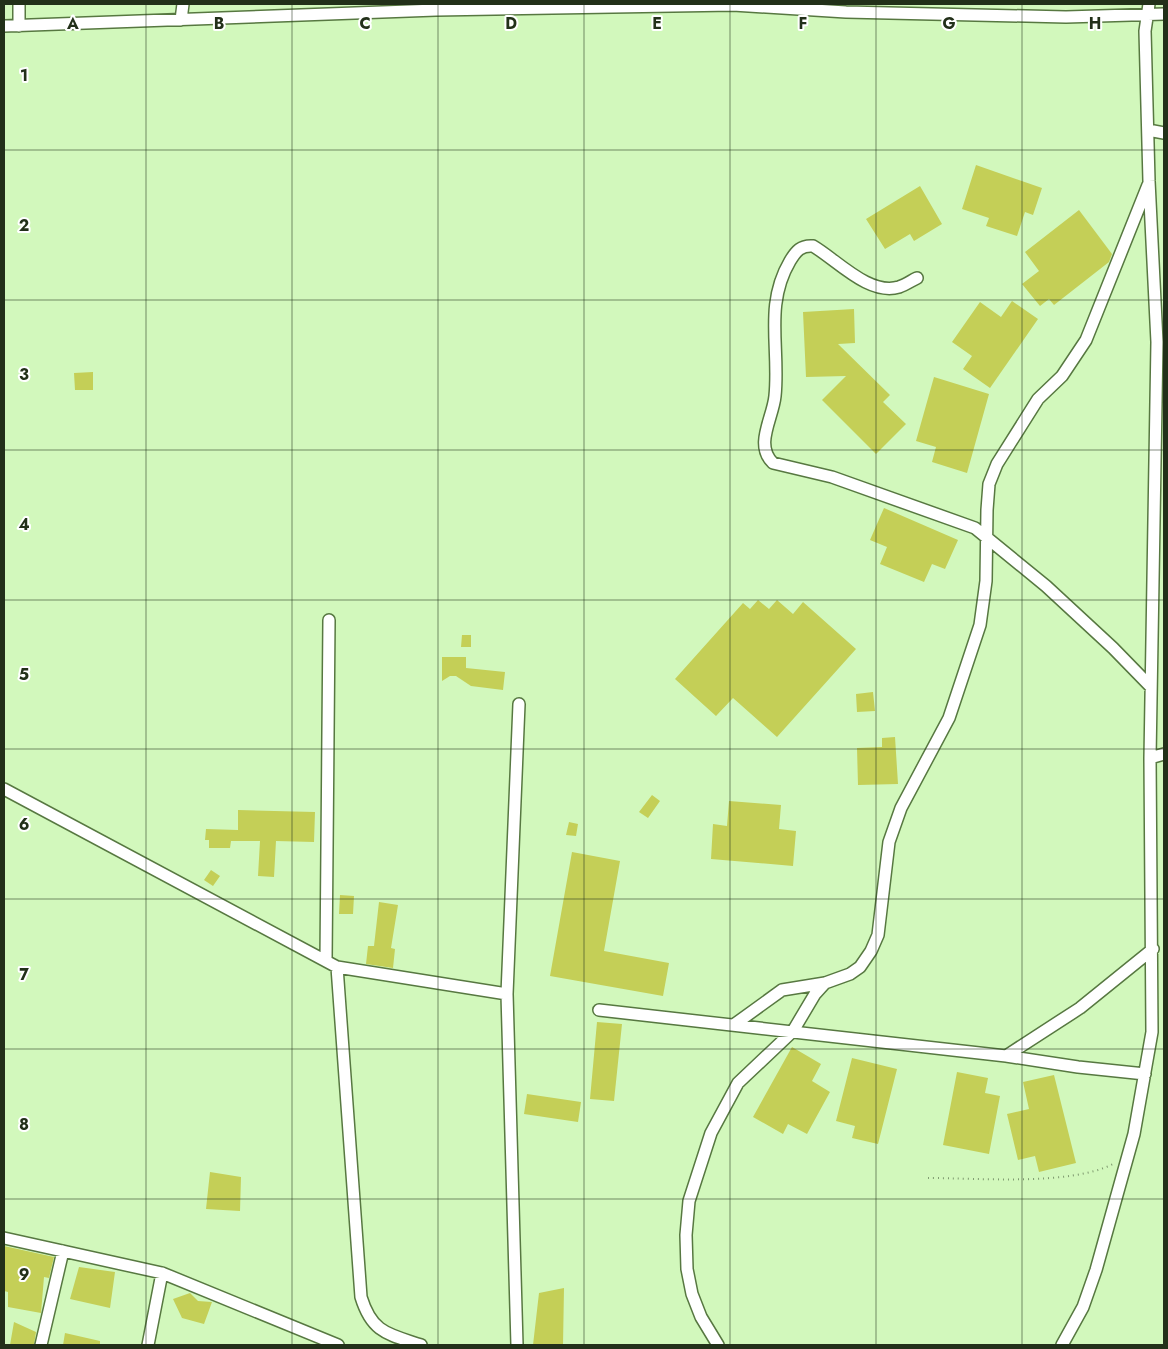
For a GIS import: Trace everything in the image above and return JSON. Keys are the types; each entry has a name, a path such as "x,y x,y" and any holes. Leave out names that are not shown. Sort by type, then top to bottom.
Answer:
{"street":[{"path":"19,4 19,26"},
{"path":"181,20 183,4"},
{"path":"4,26 181,20 437,7 593,5 733,5 1066,17 1149,9 1164,14"},
{"path":"1062,1345 1083,1307 1096,1270 1128,1155 1152,1032 1153,949 1150,758 1160,343 1149,181 1145,31 1149,9"},
{"path":"1148,130 1164,133"},
{"path":"735,1024 754,1008 782,990 842,978 860,967 878,935 889,842 901,808 949,718 980,625 986,581 989,484 997,464 1038,399 1062,376 1086,340 1149,181"},
{"path":"917,278 898,287 882,287 863,280 814,246 806,245 795,253 777,289 774,322 777,377 775,403 763,448 766,457 773,464 793,466 832,477 968,524 1046,586 1113,648 1151,687"},
{"path":"326,961 329,620"},
{"path":"517,1345 507,994 520,704"},
{"path":"1150,758 1164,754"},
{"path":"4,789 337,967 507,994"},
{"path":"1006,1056 1080,1008 1153,949"},
{"path":"337,967 361,1297 366,1312 382,1332 421,1345"},
{"path":"718,1345 701,1317 692,1294 687,1269 686,1235 689,1201 711,1133 738,1083 793,1031 815,994 825,982"},
{"path":"599,1010 735,1024 1145,1074"},
{"path":"4,1238 162,1273 338,1345"},
{"path":"41,1345 63,1251"},
{"path":"148,1345 162,1273"}],"path":[{"path":"928,1178 1057,1177 1084,1174 1101,1170 1128,1155"}],"building":[{"path":"976,165 1042,188 1033,215 1025,212 1017,236 986,226 989,218 962,209"},
{"path":"920,186 942,224 914,241 910,234 885,249 866,219"},
{"path":"1079,210 1112,254 1109,262 1054,305 1049,299 1040,306 1022,284 1039,271 1025,252"},
{"path":"1012,301 1038,319 990,388 963,369 972,356 952,342 980,302 1001,317"},
{"path":"854,309 855,343 838,344 890,395 883,402 906,424 876,454 822,400 846,376 806,377 803,312"},
{"path":"93,372 93,390 75,390 74,373"},
{"path":"934,377 989,394 967,473 932,462 936,447 916,441"},
{"path":"884,508 958,540 945,569 932,564 924,582 880,564 887,547 870,540"},
{"path":"758,600 769,609 777,600 793,614 803,602 856,649 777,737 733,698 716,716 675,679 743,603 750,609"},
{"path":"462,635 471,635 471,647 461,647"},
{"path":"442,657 466,657 466,668 505,672 503,690 471,686 456,676 450,676 442,681"},
{"path":"873,692 875,711 857,712 856,694"},
{"path":"895,737 898,784 858,785 857,748 882,747 882,738"},
{"path":"652,795 660,801 648,818 639,812"},
{"path":"729,801 781,805 779,829 796,831 793,866 711,859 713,824 727,826"},
{"path":"238,810 315,812 314,842 276,841 274,877 258,876 260,841 231,841 230,848 209,848 209,840 205,840 206,829 238,830"},
{"path":"569,822 578,824 576,836 566,835"},
{"path":"572,852 620,861 604,951 669,963 663,996 550,976"},
{"path":"211,870 220,876 213,886 204,880"},
{"path":"340,895 354,896 353,914 339,914"},
{"path":"379,902 398,905 391,948 395,949 393,968 366,964 368,946 374,946"},
{"path":"597,1022 622,1024 614,1101 590,1099"},
{"path":"792,1047 821,1064 812,1081 830,1092 807,1134 788,1124 783,1134 753,1117"},
{"path":"852,1058 897,1069 878,1144 852,1138 855,1126 836,1121"},
{"path":"957,1072 988,1078 985,1093 1000,1096 989,1154 943,1145"},
{"path":"1054,1075 1076,1163 1039,1172 1035,1156 1018,1160 1007,1114 1029,1109 1023,1082"},
{"path":"527,1094 581,1102 578,1122 524,1114"},
{"path":"210,1172 241,1177 240,1211 206,1209"},
{"path":"4,1246 54,1257 49,1278 44,1277 41,1313 8,1307 8,1292 4,1291"},
{"path":"79,1267 115,1272 110,1308 70,1299"},
{"path":"564,1288 563,1345 533,1345 539,1293"},
{"path":"190,1293 198,1301 212,1302 204,1324 182,1318 173,1299"},
{"path":"14,1322 36,1332 34,1345 10,1345"},
{"path":"65,1333 100,1341 100,1345 63,1345"}]}
